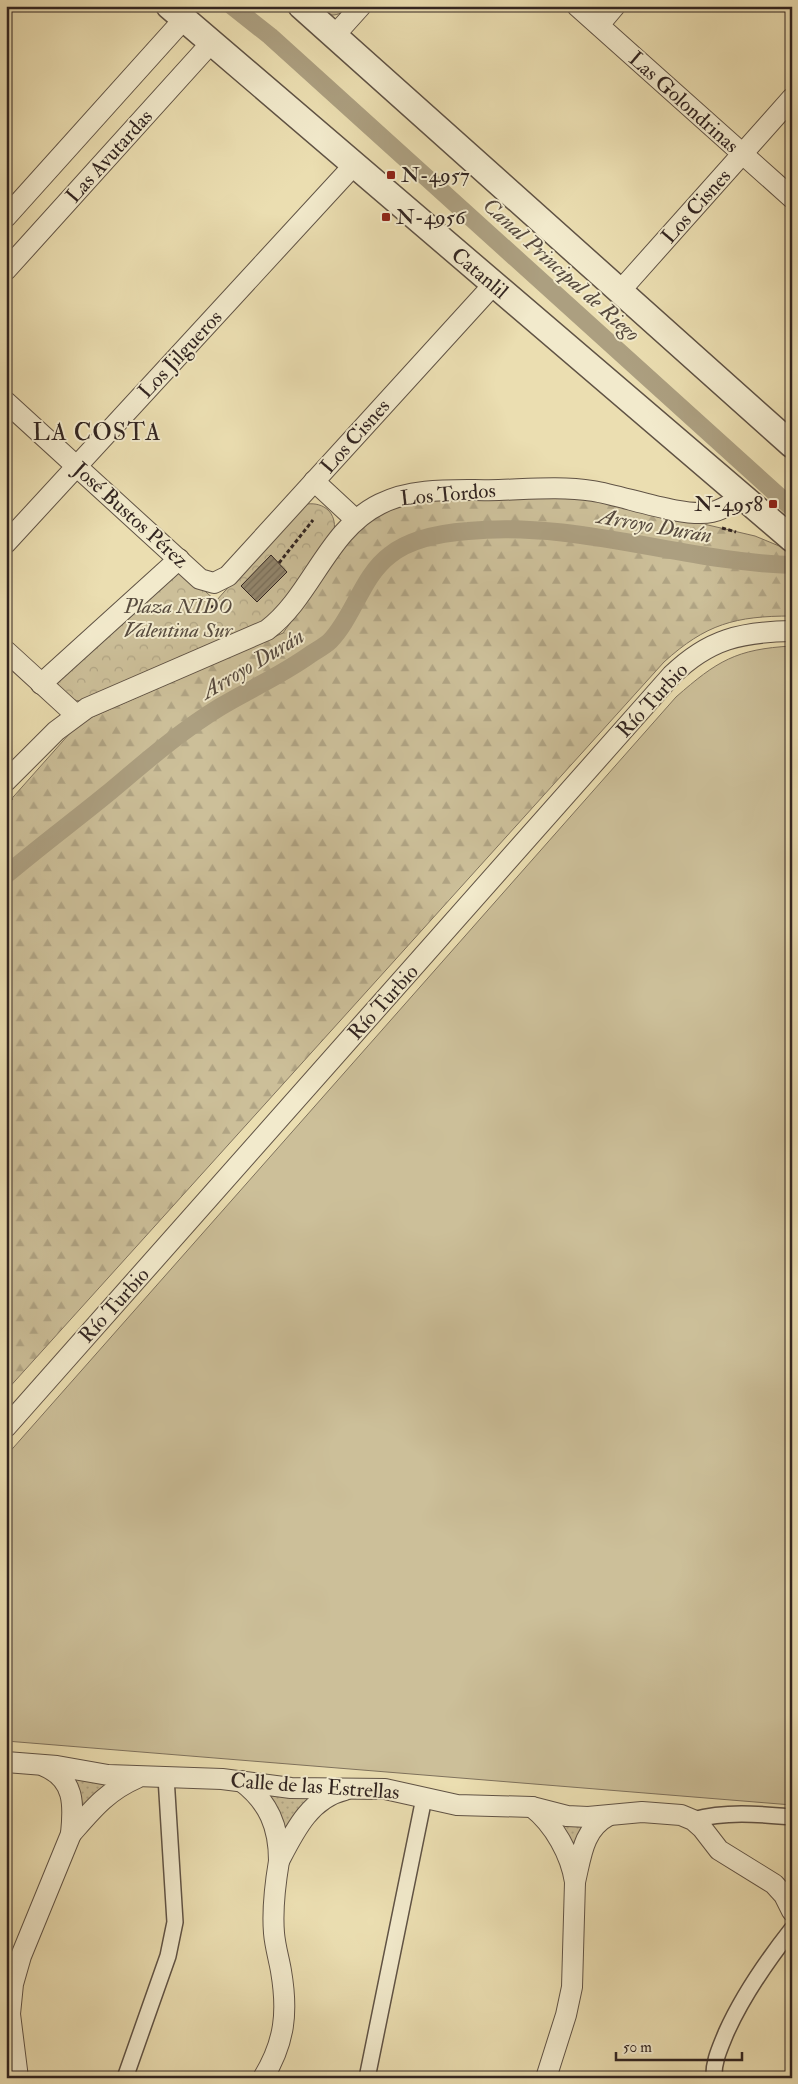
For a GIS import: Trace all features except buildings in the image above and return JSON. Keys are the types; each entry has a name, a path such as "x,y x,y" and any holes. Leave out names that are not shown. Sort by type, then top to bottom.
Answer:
{"street":[{"path":"301,6 792,445"},
{"path":"334,36 361,6"},
{"name":"Las Golondrinas","path":"577,6 792,198"},
{"path":"598,25 615,6"},
{"name":"Catanlil","path":"177,12 792,539"},
{"name":"Las Avutardas","path":"6,217 177,12"},
{"name":"Las Avutardas","path":"7,266 212,42"},
{"name":"Los Cisnes","path":"620,292 792,98"},
{"name":"Los Jilgueros","path":"6,543 354,165"},
{"name":"Los Cisnes","path":"223,587 228,576 494,284"},
{"name":"José Bustos Pérez","path":"6,402 200,578 223,587"},
{"path":"314,481 356,520"},
{"name":"Los Tordos","path":"76,715 99,702 267,630 283,616 344,531 372,508 394,498 422,492 551,488 578,489 682,511 702,513 720,509 742,497"},
{"path":"41,684 179,559"},
{"name":"Río Turbio","path":"6,1427 672,675 686,661 702,650 718,643 735,637 792,631"},
{"path":"6,651 76,715 56,731 10,789"},
{"name":"Calle de las Estrellas","path":"6,1762 108,1775 241,1781 291,1788 385,1789 466,1806 532,1807 568,1816 608,1816 662,1812 681,1815 693,1820"},
{"path":"18,2078 10,2014 13,1984 21,1956 71,1834 72,1809 67,1785 58,1773 40,1765"},
{"path":"71,1834 113,1790 139,1776"},
{"path":"126,2078 168,1956 174,1930 166,1777"},
{"path":"241,1781 261,1798 273,1819 279,1844 273,1919 284,1988 284,2023 277,2051 263,2078"},
{"path":"279,1861 298,1827 309,1812 329,1796 353,1788"},
{"path":"367,2078 424,1798"},
{"path":"532,1807 548,1821 570,1864 575,1882"},
{"path":"693,1820 740,1813 792,1817"},
{"path":"546,2078 566,2015 572,1987 575,1882 586,1838 596,1823 608,1816"},
{"path":"693,1820 702,1828 719,1850 774,1884 784,1895 792,1911"},
{"path":"714,2078 715,2062 735,2013 765,1963 792,1929"}],"path":[{"path":"279,563 313,520"},
{"path":"716,527 736,532"},
{"path":"197,595 210,607 218,606 223,587"},
{"path":"6,805 10,789"}],"green space":[{"path":"314,6 350,6 336,15 332,15"},
{"path":"554,496 601,500 755,536 784,548 792,556 792,616 754,618 722,625 694,639 664,662 6,1391 6,805 71,732 90,718 283,633 355,532 385,512 419,500"},
{"name":"Plaza NIDO Valentina Sur","path":"307,504 319,505 328,510 333,519 334,531 279,608 260,624 80,701 76,701 62,691 57,681 174,571 186,574 216,601 299,508"},
{"path":"792,646 792,1805 6,1741 6,1456 676,697 704,674 728,659 756,650"},
{"path":"72,1778 111,1784 79,1815"},
{"path":"320,1795 284,1840 268,1796"},
{"path":"556,1824 586,1826 573,1858"}],"waterway":[{"name":"Canal Principal de Riego","path":"232,6 270,36 792,508"},
{"name":"Arroyo Durán","path":"6,875 190,727 220,707 289,669 328,643 346,620 365,585 380,564 398,549 417,540 448,533 468,531 509,529 550,531 711,557 792,565"}],"place":[{"name":"N-4957","path":"391,175"},
{"name":"N-4956","path":"386,217"},
{"name":"N-4958","path":"773,504"}],"district":[{"name":"LA COSTA","path":"97,432"}]}
